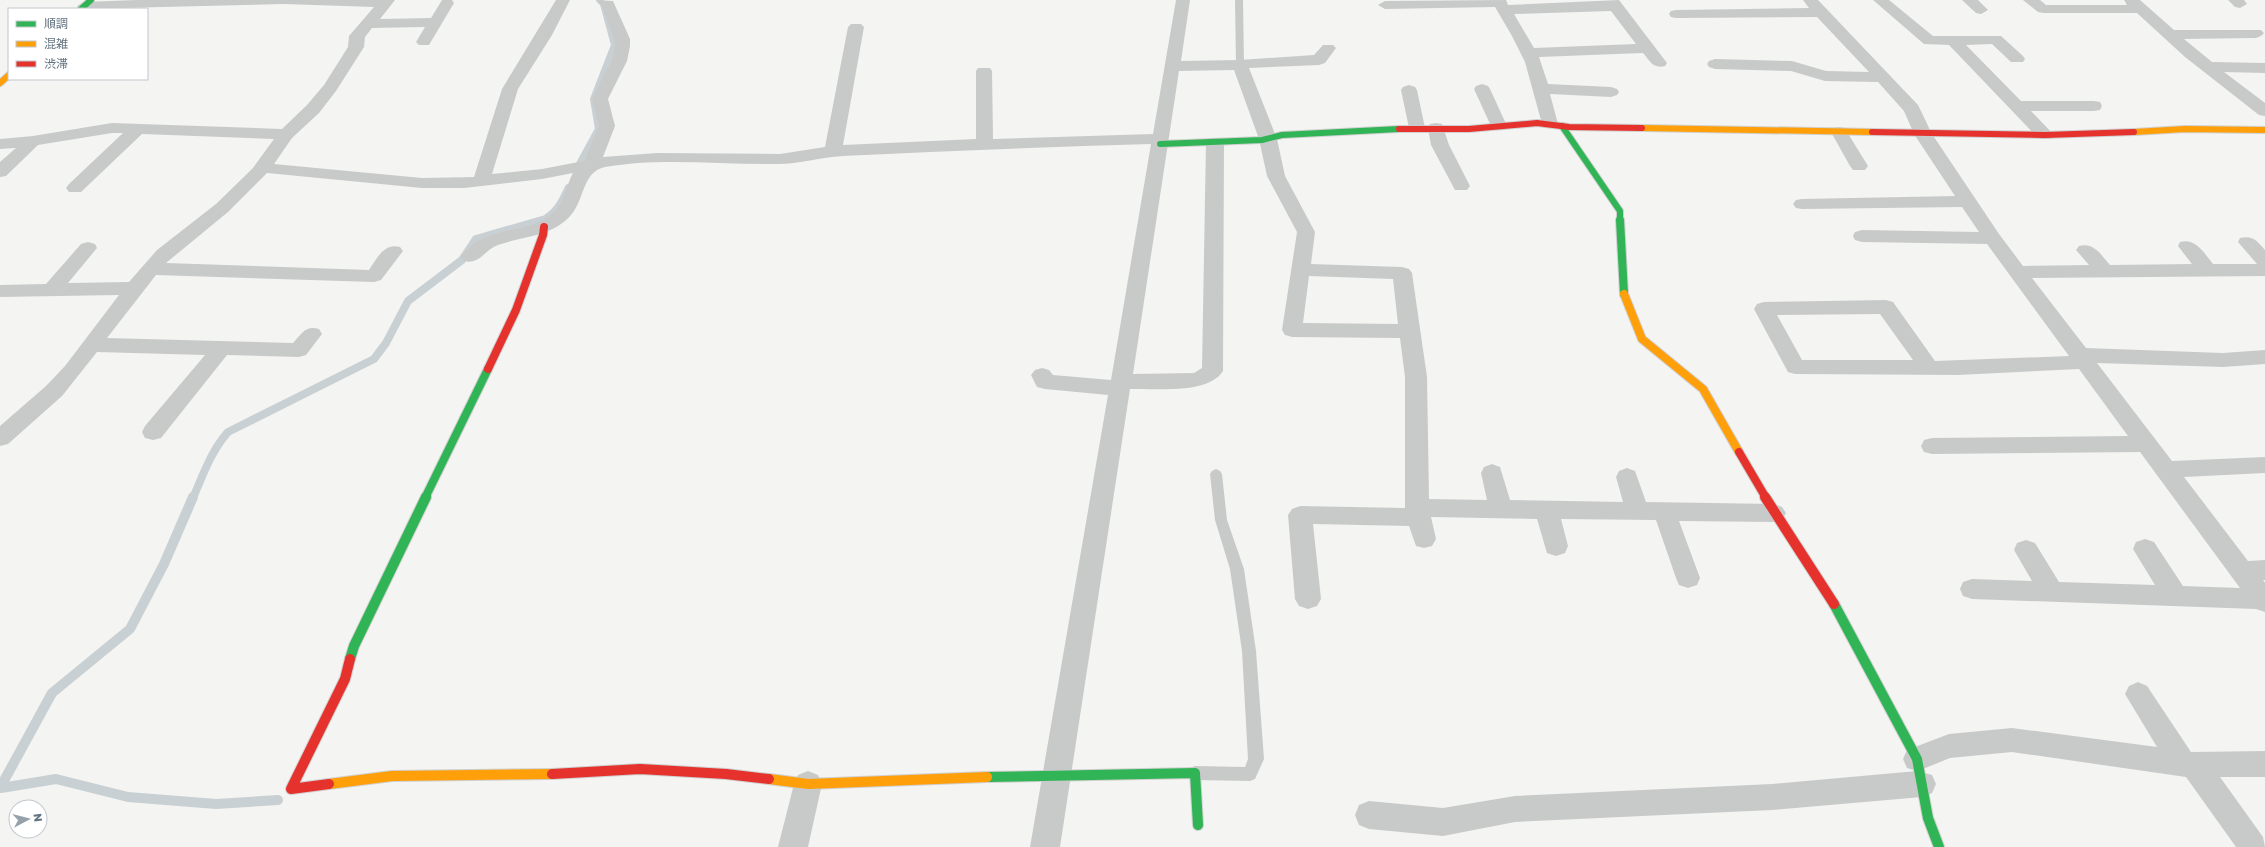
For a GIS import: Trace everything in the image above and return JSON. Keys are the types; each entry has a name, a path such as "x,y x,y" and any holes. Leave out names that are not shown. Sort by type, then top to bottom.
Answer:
{"street":[{"path":"92,4 284,0 386,2"},
{"path":"481,181 510,89 544,35 563,0"},
{"path":"471,257 478,248 490,241 544,227 564,212 581,175 580,167 607,126 600,99 619,58 622,37 614,22 606,1 625,0"},
{"path":"1045,847 1183,0"},
{"path":"1716,0 1728,14"},
{"path":"1880,0 1929,41 1996,40 2017,59"},
{"path":"1969,0 1981,10"},
{"path":"2030,0 2042,9 2136,4 2208,67 2265,111"},
{"path":"0,438 54,391 92,345 134,288 164,254 222,208 262,167 286,134 313,109 330,88 356,47 357,36 386,2"},
{"path":"424,42 447,3"},
{"path":"1385,6 1613,3 1659,63"},
{"path":"1501,4 1529,54 1537,72 1540,89 1556,125 1620,211 1624,296 1642,339 1703,389 1774,513 1824,586 1919,771 1928,818 1939,847"},
{"path":"1676,14 1728,14 1815,6 1912,109 1923,134 1992,238 2083,358 2164,470 2264,601"},
{"path":"368,24 436,22"},
{"path":"833,151 856,28"},
{"path":"2170,35 2256,33"},
{"path":"1953,40 2045,135"},
{"path":"1173,66 1240,65 1246,63 1319,60 1328,48"},
{"path":"1529,54 1648,48"},
{"path":"1715,64 1792,66 1825,76 1881,77"},
{"path":"1240,65 1268,139 1276,176 1306,232 1292,330 1409,331"},
{"path":"2208,67 2265,68"},
{"path":"984,72 985,144"},
{"path":"0,83 8,75"},
{"path":"1482,89 1499,126"},
{"path":"1540,89 1611,92"},
{"path":"1409,90 1417,128"},
{"path":"2018,106 2094,106"},
{"path":"262,167 285,171 422,183 481,181 657,158 780,159 833,151 985,144 1216,142 1268,139 1282,135 1417,128 1469,128 1536,123 1556,125 1923,134 2045,135 2111,134 2185,129 2265,130"},
{"path":"0,144 112,128 286,134"},
{"path":"76,188 138,128"},
{"path":"1436,128 1440,145 1461,186"},
{"path":"1839,132 1859,166"},
{"path":"0,172 33,140"},
{"path":"1042,375 1045,382 1121,385 1198,380 1212,371 1216,142"},
{"path":"1802,204 1968,202"},
{"path":"544,227 543,235 516,310 354,646 345,679 290,789 392,776 515,776 640,769 726,774 808,784 1056,774 1195,774 1198,825"},
{"path":"1862,236 1992,238"},
{"path":"2247,242 2265,261"},
{"path":"2187,246 2208,270"},
{"path":"51,290 88,248"},
{"path":"2086,250 2104,271"},
{"path":"151,269 374,276 393,251"},
{"path":"1301,270 1402,273 1416,377 1420,521"},
{"path":"2018,272 2265,270"},
{"path":"0,291 134,288"},
{"path":"1929,368 1886,307 1764,309 1795,368 1929,368 2083,358 2222,360 2265,357"},
{"path":"92,345 299,350 312,334"},
{"path":"153,432 222,348"},
{"path":"1932,446 2145,444"},
{"path":"2164,470 2265,465"},
{"path":"1492,473 1501,509"},
{"path":"1627,477 1637,511"},
{"path":"1308,599 1300,515 1420,521 1501,509 1774,513"},
{"path":"1547,510 1556,546"},
{"path":"1664,511 1688,578"},
{"path":"2145,549 2176,596"},
{"path":"2026,550 2052,592"},
{"path":"2241,570 2265,570"},
{"path":"1972,589 2176,596 2264,601"},
{"path":"2138,694 2188,765 2253,847"},
{"path":"1368,815 1443,822 1515,809 1772,797 1919,771 1949,746 2012,740 2188,765 2265,764"},
{"path":"793,847 808,784"}],"lane":[{"path":"1239,0 1240,65"},
{"path":"1195,774 1250,774 1256,759 1249,651 1237,569 1220,520 1216,474"}],"waterway":[{"path":"575,171 598,129 593,99 614,45 603,4 599,0"},
{"path":"542,220 554,211 568,187"},
{"path":"193,498 212,455 228,432 374,359 386,343 408,301 462,260 476,239 542,220"},
{"path":"0,788 52,693 130,629 164,564 193,497"},
{"path":"1,788 56,779 128,797 216,804 278,800"}],"traffic: fast":[{"path":"82,8 91,0"},
{"path":"1562,126 1620,211 1624,294"},
{"path":"1160,144 1262,140 1282,135 1399,129"},
{"path":"350,659 354,646 488,369"},
{"path":"1834,604 1917,759 1928,818 1939,847"},
{"path":"987,777 1195,773 1198,825"}],"traffic: slow":[{"path":"0,83 8,76"},
{"path":"1642,128 1872,132"},
{"path":"2134,132 2185,129 2265,130"},
{"path":"1624,294 1642,339 1703,389 1739,452"},
{"path":"329,784 392,776 552,774"},
{"path":"769,779 808,784 987,777"}],"traffic: jam":[{"path":"1399,129 1469,129 1537,123 1569,127 1642,128"},
{"path":"1872,132 2045,135 2134,132"},
{"path":"488,369 516,310 543,235 544,227"},
{"path":"1739,452 1774,513 1824,586 1834,604"},
{"path":"329,784 291,789 345,679 350,659"},
{"path":"552,774 640,769 726,774 769,779"}]}
